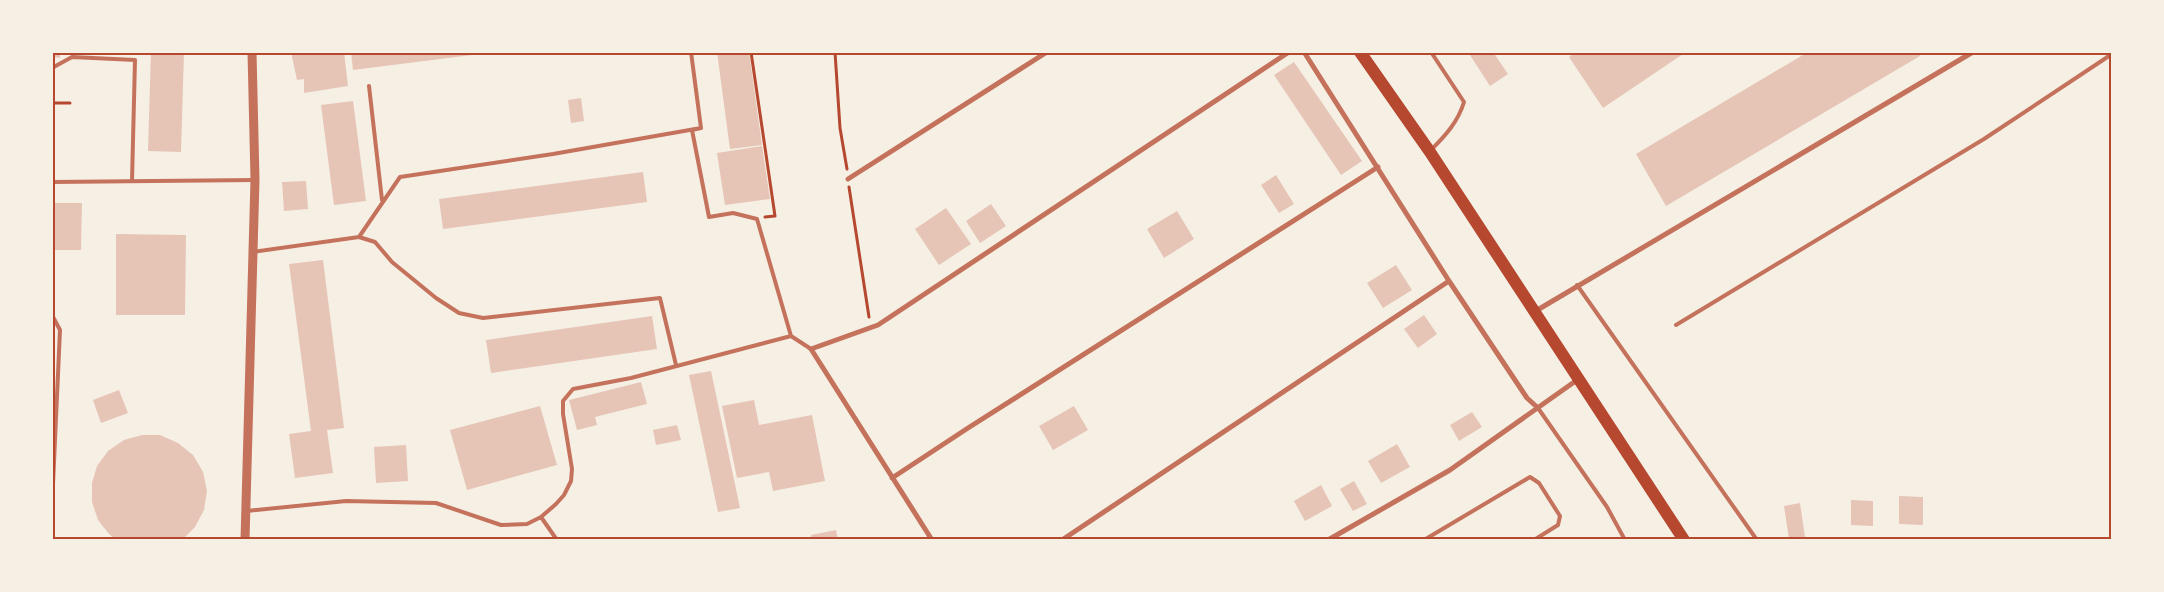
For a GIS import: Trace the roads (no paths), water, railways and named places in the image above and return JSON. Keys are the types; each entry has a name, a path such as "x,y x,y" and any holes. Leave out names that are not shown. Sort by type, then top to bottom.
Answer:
{"main road":[{"path":"1360,52 1430,152 1684,540"}],"street":[{"path":"245,540 255,180 252,52"},
{"path":"848,179 1047,52"},
{"path":"932,540 811,349 878,325 1289,52"},
{"path":"1304,52 1449,281 1527,398 1538,408"},
{"path":"1534,312 1972,52"},
{"path":"892,478 984,417 1378,167"},
{"path":"1062,540 1449,281"},
{"path":"1328,540 1450,470 1578,380"}],"lane":[{"path":"691,52 701,128"},
{"path":"1430,152 1447,134 1460,115 1464,102 1431,52"},
{"path":"1676,325 1984,139 2112,54"},
{"path":"52,68 72,57 135,60 132,181"},
{"path":"369,86 382,201"},
{"path":"359,237 400,177 553,154 701,128"},
{"path":"701,128 692,130 709,217 733,213 757,219 791,336 811,349"},
{"path":"52,182 255,180"},
{"path":"252,252 359,237 375,242 392,262 436,298 459,313 483,318 660,298 676,365"},
{"path":"1577,286 1757,540"},
{"path":"52,315 60,330 54,392 52,506"},
{"path":"245,511 346,501 436,503 500,525 527,524 540,517 564,495 571,481 572,469 563,414 563,401 573,389 631,378 791,336"},
{"path":"1538,408 1608,507 1625,540"},
{"path":"1424,540 1530,477 1539,483 1560,516 1558,525 1534,540"},
{"path":"540,517 557,540"}]}
